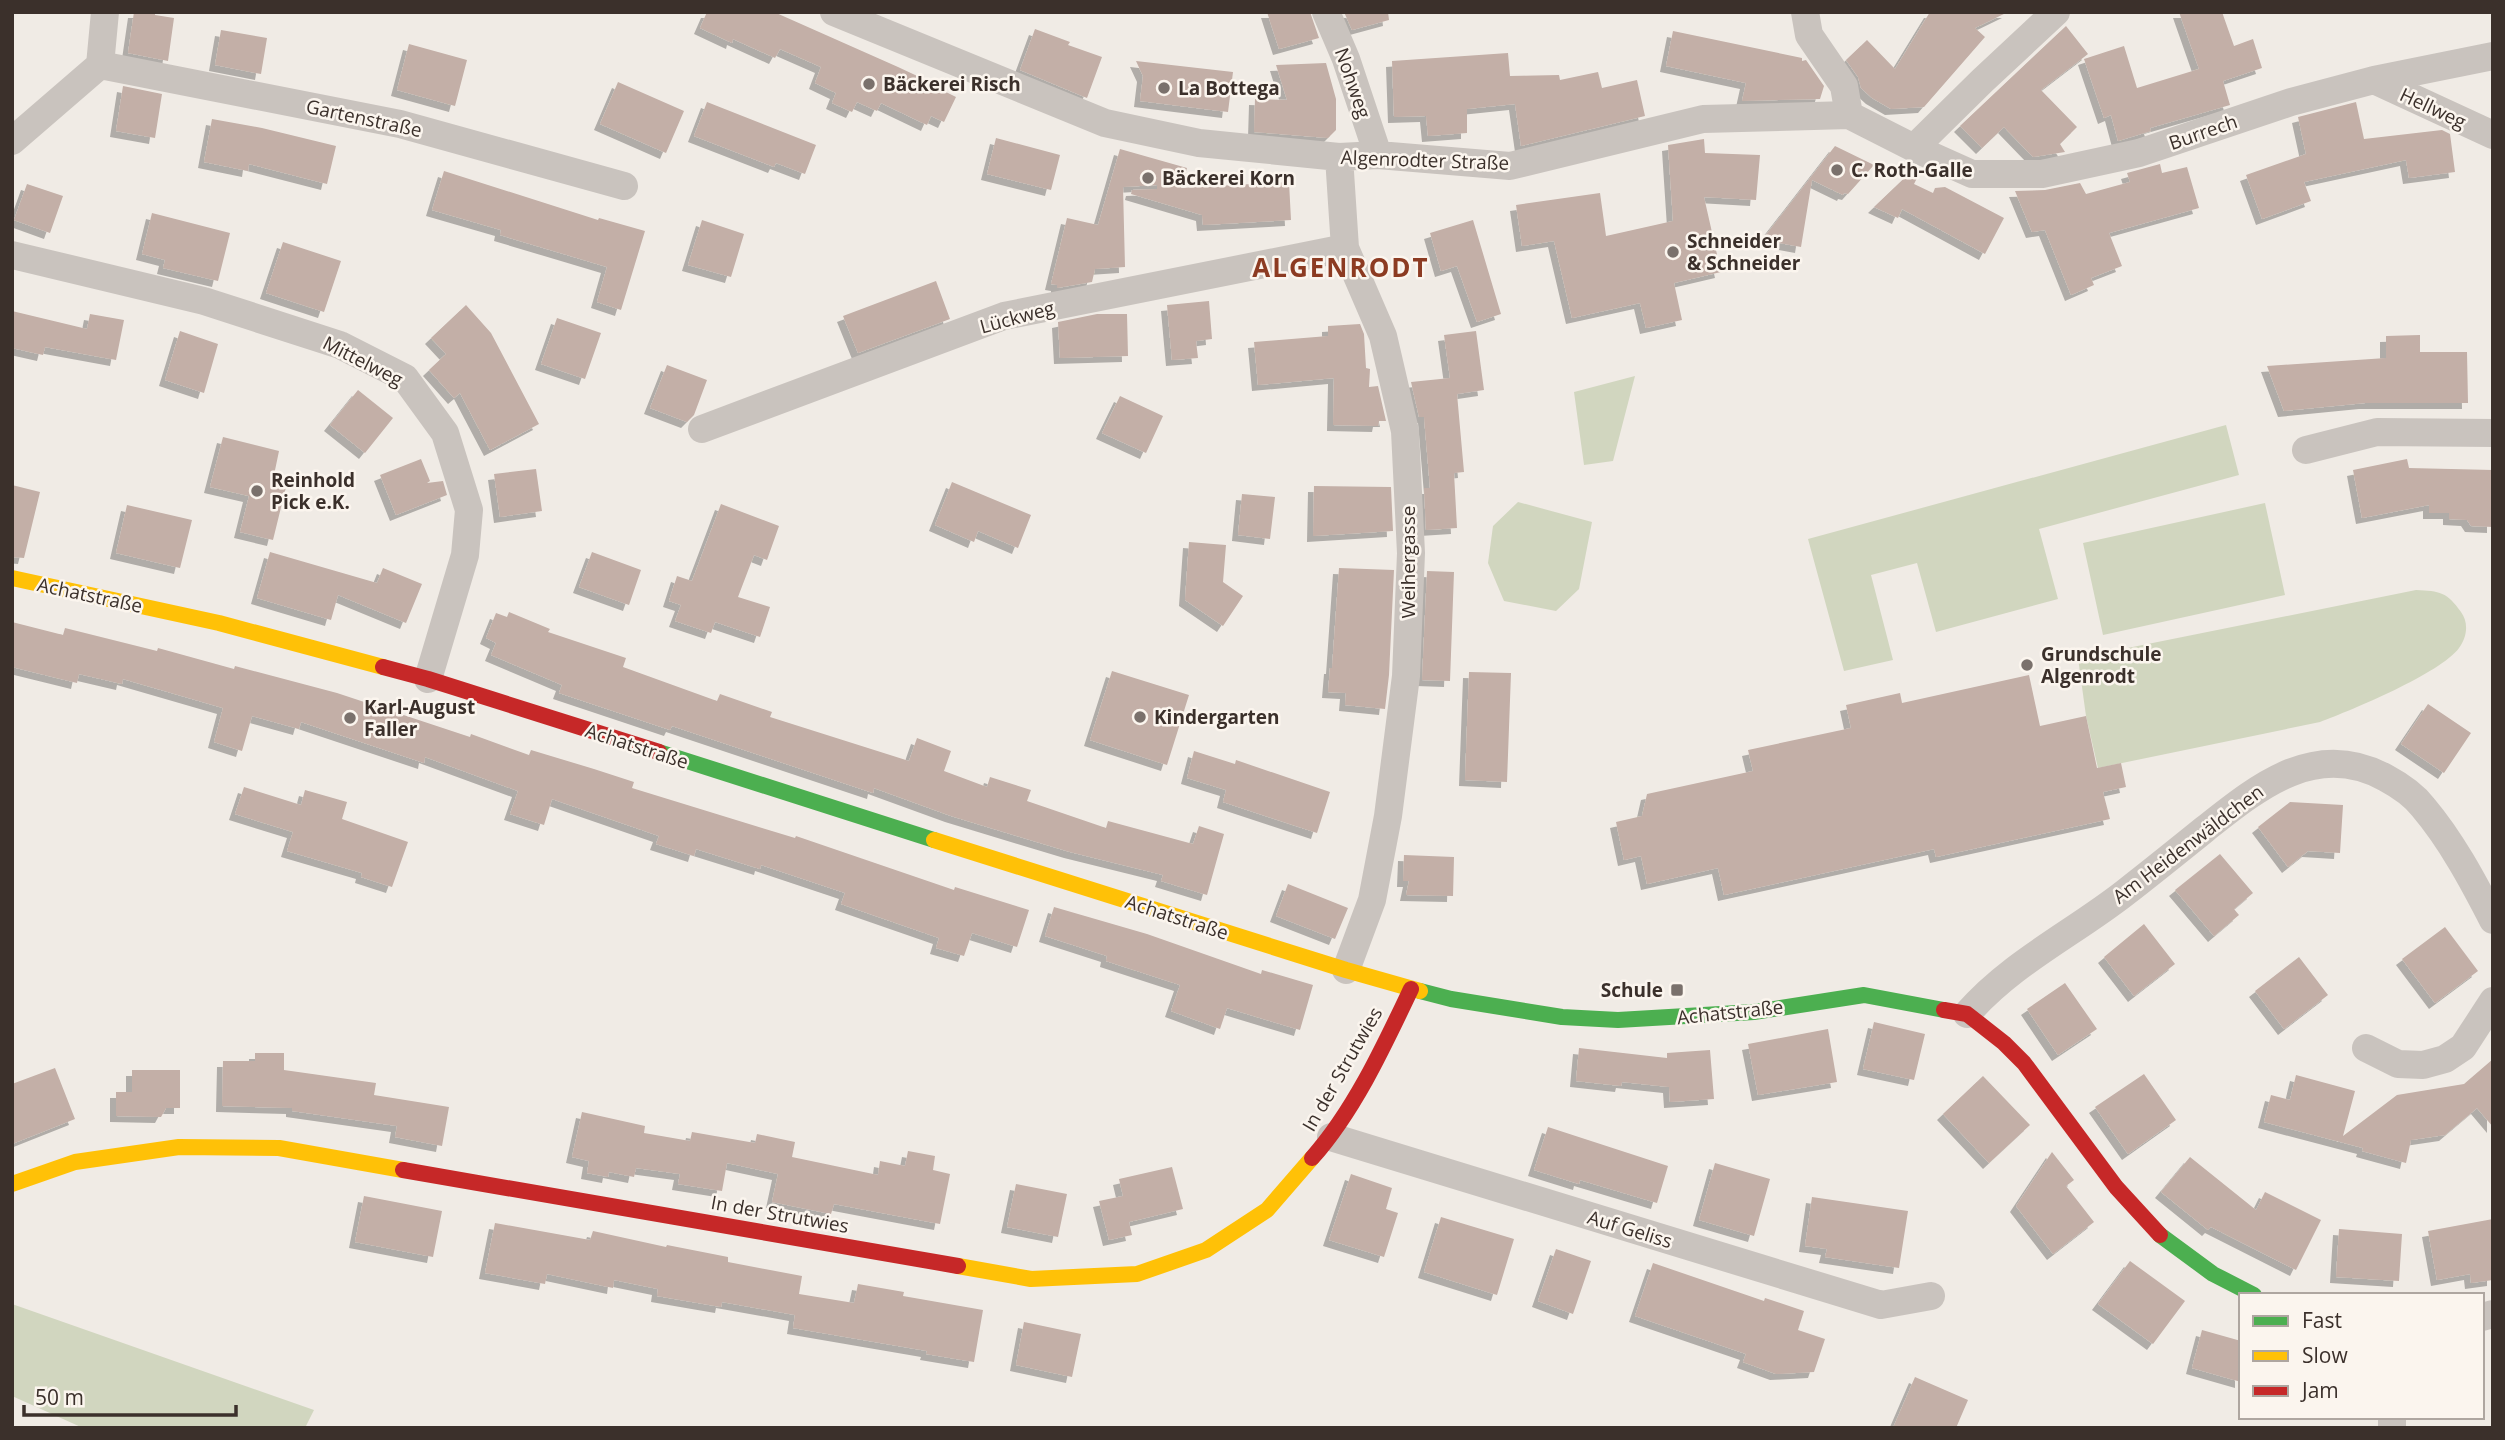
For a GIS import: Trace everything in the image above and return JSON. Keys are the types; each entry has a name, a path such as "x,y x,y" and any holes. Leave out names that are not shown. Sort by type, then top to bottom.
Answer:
{"street":[{"path":"12,141 100,65 105,12"},
{"name":"Algenrodter Straße","path":"834,12 1105,123 1199,143 1339,157 1378,155 1510,166 1703,119 1849,115 1914,148"},
{"name":"Nohweg","path":"1326,12 1346,59 1378,155"},
{"path":"1805,12 1809,35 1844,86 1849,115"},
{"path":"1914,148 2056,12"},
{"name":"Burrech","path":"1914,148 1972,174 2042,174 2139,153 2291,102 2374,80 2493,56"},
{"name":"Gartenstraße","path":"100,65 400,124 624,186"},
{"name":"Hellweg","path":"2374,80 2493,135"},
{"name":"Weihergasse","path":"1339,157 1345,248 1383,336 1405,431 1411,553 1406,676 1388,816 1372,901 1346,970"},
{"name":"Lückweg","path":"702,429 1004,316 1345,248"},
{"name":"Mittelweg","path":"12,256 217,305 340,345 405,378 445,433 469,510 464,555 428,679"},
{"path":"2306,450 2378,432 2493,433"},
{"name":"Achatstraße","path":"12,578 219,623 428,679 1411,989 1521,1012 1618,1020 1754,1012 1864,995 1967,1014"},
{"name":"Am Heidenwäldchen","path":"1967,1014 1996,983 2117,899 2251,794 2292,771 2313,765 2339,763 2358,766 2401,786 2422,805 2439,829 2493,920"},
{"name":"In der Strutwies","path":"12,1184 75,1162 179,1147 279,1148 1031,1279 1137,1274 1206,1250 1267,1210 1331,1137 1387,1040 1411,989"},
{"path":"2366,1048 2398,1064 2423,1065 2445,1059 2463,1047 2493,1001"},
{"path":"1967,1014 2024,1063 2116,1187 2158,1233 2213,1274 2250,1293"},
{"name":"Auf Geliss","path":"1331,1137 1881,1305 1931,1296"}],"green space":[{"path":"1635,376 1613,461 1584,465 1574,392"},
{"path":"2226,425 2239,475 2039,529 2058,599 1936,632 1917,563 1871,575 1893,660 1844,671 1808,539"},
{"path":"1518,502 1592,522 1579,589 1556,611 1504,601 1488,563 1493,526"},
{"path":"2265,503 2285,595 2103,635 2083,543"},
{"path":"2416,590 2437,592 2447,597 2464,616 2466,630 2462,644 2449,658 2416,679 2320,722 2098,768 2086,716 2078,658"},
{"path":"12,1304 314,1410 305,1428 83,1428 12,1396"}],"building":[{"path":"134,12 155,12 155,15 174,18 168,61 128,53"},
{"path":"707,12 774,12 943,88 942,90 956,97 944,122 931,116 927,125 881,103 877,111 857,102 852,112 832,103 836,93 815,83 821,67 780,49 775,58 700,28"},
{"path":"1267,12 1310,12 1319,38 1279,49"},
{"path":"1344,12 1388,12 1389,20 1352,30"},
{"path":"1930,12 2008,12 1975,28 1985,37 1924,107 1891,109 1861,88 1858,77 1846,60 1867,40 1895,69"},
{"path":"2179,12 2222,12 2234,46 2253,39 2262,68 2223,81 2230,105 2150,128 2151,131 2118,141 2111,115 2104,118 2084,59 2124,46 2137,88 2199,69"},
{"path":"2066,26 2088,54 2041,90 2077,127 2060,144 2065,152 2033,157 2004,127 1982,148 1960,126"},
{"path":"1035,29 1102,57 1087,98 1020,70"},
{"path":"221,30 267,38 261,74 215,65"},
{"path":"1673,31 1802,58 1824,86 1820,99 1742,101 1746,83 1666,66"},
{"path":"409,44 467,60 455,106 397,90"},
{"path":"1508,53 1510,76 1559,75 1560,80 1598,72 1602,88 1637,80 1645,116 1521,146 1515,104 1467,109 1467,133 1428,136 1426,116 1394,117 1392,61"},
{"path":"1136,61 1233,72 1228,112 1140,101 1143,76"},
{"path":"1326,63 1336,99 1336,130 1328,138 1254,132 1255,99 1287,100 1276,65"},
{"path":"618,82 684,111 666,153 600,124"},
{"path":"123,86 162,94 155,138 116,131"},
{"path":"707,102 816,145 805,174 776,163 774,167 694,136"},
{"path":"2356,102 2364,139 2442,130 2450,134 2455,172 2409,178 2406,160 2304,182 2311,201 2262,219 2246,175 2306,154 2298,117"},
{"path":"212,119 336,146 327,184 249,164 248,171 204,162"},
{"path":"996,138 1060,155 1051,190 987,174"},
{"path":"1704,139 1705,153 1760,155 1756,200 1704,197 1721,272 1674,283 1682,320 1646,328 1640,303 1572,318 1554,241 1522,246 1516,205 1600,193 1606,236 1673,221 1668,145"},
{"path":"1835,146 1874,165 1848,194 1843,195 1812,180 1801,247 1762,240"},
{"path":"1120,149 1187,168 1181,188 1289,182 1291,220 1203,225 1202,215 1131,194 1132,190 1157,189 1157,185 1123,187 1125,267 1095,269 1092,282 1057,288 1057,285 1051,284 1067,218 1098,225"},
{"path":"2160,164 2162,173 2187,167 2199,208 2109,233 2122,266 2091,278 2094,285 2071,295 2045,230 2032,232 2015,191 2045,190 2080,183 2086,194 2130,182 2127,173"},
{"path":"1916,167 1921,170 1914,184 1933,193 1935,188 1945,187 2004,218 1985,254 1902,209 1898,218 1874,207"},
{"path":"444,171 598,220 599,218 645,231 621,310 597,302 607,267 500,235 501,230 432,210"},
{"path":"27,184 63,196 50,233 14,220"},
{"path":"152,213 230,233 218,281 163,268 165,260 142,254"},
{"path":"702,220 744,234 731,277 688,265"},
{"path":"1473,220 1501,314 1477,322 1457,266 1441,271 1430,233"},
{"path":"283,242 341,261 324,312 266,293"},
{"path":"936,281 950,319 858,353 843,316"},
{"path":"1209,301 1212,339 1196,341 1198,358 1172,360 1167,305"},
{"path":"466,305 491,333 539,424 490,450 460,393 454,398 429,370 446,354 431,338"},
{"path":"12,311 87,329 90,314 124,320 116,360 45,347 43,355 12,348"},
{"path":"1097,314 1127,314 1128,356 1060,358 1058,322"},
{"path":"557,318 601,333 585,379 541,364"},
{"path":"1360,324 1364,334 1366,368 1370,369 1369,387 1378,386 1386,421 1379,421 1378,426 1333,425 1334,378 1258,385 1254,342 1328,336 1328,326"},
{"path":"180,331 218,344 204,393 165,380"},
{"path":"1476,331 1484,390 1457,394 1464,472 1454,473 1457,528 1426,530 1424,488 1430,488 1424,417 1419,417 1411,382 1450,378 1444,335"},
{"path":"2420,335 2420,352 2467,352 2468,403 2365,403 2284,411 2267,366 2386,358 2386,336"},
{"path":"667,365 707,380 694,415 687,422 650,408"},
{"path":"358,390 393,418 365,453 330,425"},
{"path":"1120,396 1163,416 1146,453 1102,433"},
{"name":"Reinhold Pick e.K.","path":"223,437 279,451 274,475 288,479 273,540 240,532 249,496 210,487"},
{"path":"421,459 430,481 427,483 443,481 447,495 396,515 380,475"},
{"path":"2407,459 2409,468 2493,470 2493,527 2471,526 2467,520 2449,519 2449,513 2429,513 2429,505 2362,518 2353,470"},
{"path":"536,469 542,511 500,517 494,474"},
{"path":"952,482 1031,515 1018,548 978,531 974,542 935,525"},
{"path":"12,485 40,492 24,558 12,557"},
{"path":"1314,486 1391,487 1393,531 1313,536"},
{"path":"1242,494 1275,497 1270,539 1238,535"},
{"path":"721,504 779,526 767,560 754,555 738,597 770,607 760,637 715,622 711,633 675,621 681,605 669,601 677,576 692,581"},
{"path":"127,505 192,520 180,568 116,553"},
{"path":"1189,542 1226,545 1223,582 1243,596 1223,626 1185,600"},
{"path":"270,552 377,583 383,568 422,584 406,623 338,595 331,620 257,598"},
{"path":"592,552 641,570 629,605 579,587"},
{"path":"1339,568 1394,570 1385,709 1345,705 1346,693 1328,692"},
{"path":"1427,571 1454,572 1450,681 1422,680"},
{"path":"509,612 550,629 548,632 626,658 623,667 717,701 720,694 772,712 770,717 909,761 917,738 951,751 944,771 987,787 990,777 1031,790 1027,801 1106,828 1108,821 1193,844 1199,826 1224,834 1207,895 1161,881 1163,875 1070,852 951,816 874,788 873,793 672,726 670,730 559,693 562,685 491,655 496,643 486,638 496,613 507,617"},
{"path":"12,622 63,635 65,628 157,651 158,648 337,693 470,737 471,734 529,755 531,750 594,769 634,782 632,788 795,838 796,836 954,890 955,887 1029,910 1017,947 972,933 964,956 936,948 939,938 841,904 845,893 761,865 760,869 696,849 694,856 656,844 659,836 552,799 544,825 510,814 518,791 425,757 424,763 301,722 299,729 252,716 242,751 214,742 223,708 123,679 122,684 79,674 77,683 12,667"},
{"name":"Kindergarten","path":"1112,671 1189,695 1167,765 1090,740"},
{"path":"1469,672 1511,673 1507,782 1465,780"},
{"path":"2029,675 2040,726 2086,716 2097,768 2121,763 2126,787 2103,792 2110,819 1936,857 1934,849 1724,895 1718,868 1647,884 1641,856 1624,860 1616,822 1642,816 1647,794 1753,771 1748,750 1851,728 1846,705 1900,693 1902,703"},
{"path":"2428,704 2471,733 2444,773 2401,744"},
{"name":"Kindergarten","path":"1194,751 1235,764 1236,760 1330,792 1317,833 1223,802 1226,790 1187,778"},
{"path":"244,787 301,805 305,790 347,802 342,819 408,842 392,887 361,877 362,873 287,851 293,832 235,814"},
{"path":"2290,802 2343,805 2340,853 2308,851 2288,867 2258,827"},
{"path":"2220,854 2253,893 2234,909 2239,915 2214,936 2175,890"},
{"path":"1404,855 1454,857 1453,896 1406,895 1409,881 1403,881"},
{"path":"1288,884 1348,908 1335,939 1276,916"},
{"path":"1054,907 1147,934 1261,974 1262,970 1313,985 1300,1030 1227,1008 1220,1029 1171,1011 1180,985 1106,961 1107,956 1045,936"},
{"path":"2144,924 2175,964 2134,996 2104,957"},
{"path":"2445,927 2478,971 2435,1003 2402,959"},
{"path":"2299,957 2328,995 2284,1029 2255,991"},
{"path":"2065,983 2097,1029 2058,1055 2027,1009"},
{"path":"1874,1022 1925,1034 1914,1080 1863,1069"},
{"path":"1828,1029 1837,1082 1758,1095 1748,1044"},
{"path":"1579,1048 1667,1058 1667,1053 1710,1050 1714,1099 1670,1102 1669,1087 1576,1081"},
{"path":"255,1053 284,1053 284,1070 376,1083 374,1095 449,1107 442,1146 395,1137 397,1126 292,1111 292,1108 222,1106 223,1061 255,1061"},
{"path":"2493,1059 2493,1127 2477,1108 2445,1135 2411,1140 2406,1163 2362,1151 2363,1148 2264,1122 2271,1095 2290,1100 2296,1075 2355,1091 2343,1136 2397,1095 2464,1084"},
{"path":"55,1068 75,1119 12,1144 12,1084"},
{"path":"132,1070 180,1070 180,1108 166,1108 161,1117 116,1116 116,1092 132,1092"},
{"path":"2144,1074 2176,1120 2128,1154 2095,1107"},
{"path":"1983,1076 2030,1125 1989,1163 1943,1114"},
{"path":"582,1112 645,1126 644,1133 690,1141 692,1132 755,1143 757,1134 795,1142 792,1157 878,1175 880,1161 905,1166 908,1151 935,1156 933,1170 950,1174 940,1224 834,1204 831,1214 772,1202 778,1174 727,1163 722,1191 678,1184 680,1174 636,1168 634,1177 609,1172 608,1177 587,1173 589,1161 572,1157"},
{"path":"1548,1127 1668,1166 1657,1203 1580,1180 1579,1184 1534,1170"},
{"path":"2052,1152 2074,1180 2066,1186 2094,1222 2053,1254 2016,1206"},
{"path":"2190,1157 2256,1210 2265,1192 2321,1220 2296,1270 2211,1227 2208,1230 2161,1192"},
{"path":"1715,1163 1770,1179 1754,1236 1699,1220"},
{"path":"1172,1167 1183,1209 1129,1222 1132,1235 1109,1240 1099,1201 1123,1196 1119,1179"},
{"path":"1351,1174 1392,1188 1386,1209 1398,1213 1384,1257 1329,1240"},
{"path":"1016,1184 1067,1194 1058,1237 1007,1227"},
{"path":"364,1196 442,1211 433,1257 355,1242"},
{"path":"1812,1197 1908,1211 1899,1268 1825,1257 1827,1249 1805,1246"},
{"path":"1441,1217 1514,1239 1497,1295 1424,1272"},
{"path":"2493,1219 2493,1280 2471,1283 2470,1274 2437,1280 2428,1231"},
{"path":"495,1223 590,1240 593,1231 728,1257 728,1262 802,1276 799,1294 854,1303 858,1284 904,1292 903,1296 983,1310 974,1362 926,1354 927,1351 793,1328 795,1315 722,1302 721,1307 657,1296 658,1289 614,1280 613,1288 547,1274 545,1284 485,1273"},
{"path":"2339,1229 2402,1234 2399,1281 2336,1277"},
{"path":"1556,1249 1591,1261 1573,1314 1538,1301"},
{"path":"2130,1261 2185,1301 2153,1344 2098,1304"},
{"path":"1653,1263 1764,1301 1765,1298 1804,1311 1798,1330 1825,1339 1814,1372 1776,1374 1743,1362 1746,1354 1635,1316"},
{"path":"1024,1322 1081,1334 1072,1377 1016,1365"},
{"path":"2202,1330 2239,1340 2239,1381 2192,1368"},
{"path":"1915,1377 1968,1400 1956,1428 1893,1428"}],"traffic: fast":[{"path":"659,752 934,840"},
{"path":"1420,991 1451,999 1562,1017 1618,1020 1754,1012 1864,995 1944,1010"},
{"path":"2160,1235 2213,1274 2250,1293"}],"traffic: slow":[{"path":"12,578 219,623 383,667"},
{"path":"934,840 1420,991"},
{"path":"12,1184 75,1162 179,1147 279,1148 403,1170"},
{"path":"958,1266 1031,1279 1137,1274 1206,1250 1267,1210 1312,1158"}],"traffic: jam":[{"path":"383,667 659,752"},
{"path":"1312,1158 1355,1099 1411,989"},
{"path":"1944,1010 1967,1014 2004,1043 2024,1063 2116,1187 2160,1235"},
{"path":"403,1170 958,1266"}],"place":[{"name":"Bäckerei Risch","path":"869,84"},
{"name":"La Bottega","path":"1164,88"},
{"name":"C. Roth-Galle","path":"1837,170"},
{"name":"Bäckerei Korn","path":"1148,178"},
{"name":"Schneider & Schneider","path":"1673,252"},
{"name":"Reinhold Pick e.K.","path":"257,491"},
{"name":"Grundschule Algenrodt","path":"2027,665"},
{"name":"Kindergarten","path":"1140,717"},
{"name":"Karl-August Faller","path":"350,718"},
{"name":"Schule","path":"1677,990"}],"district":[{"name":"ALGENRODT","path":"1341,268"}]}
